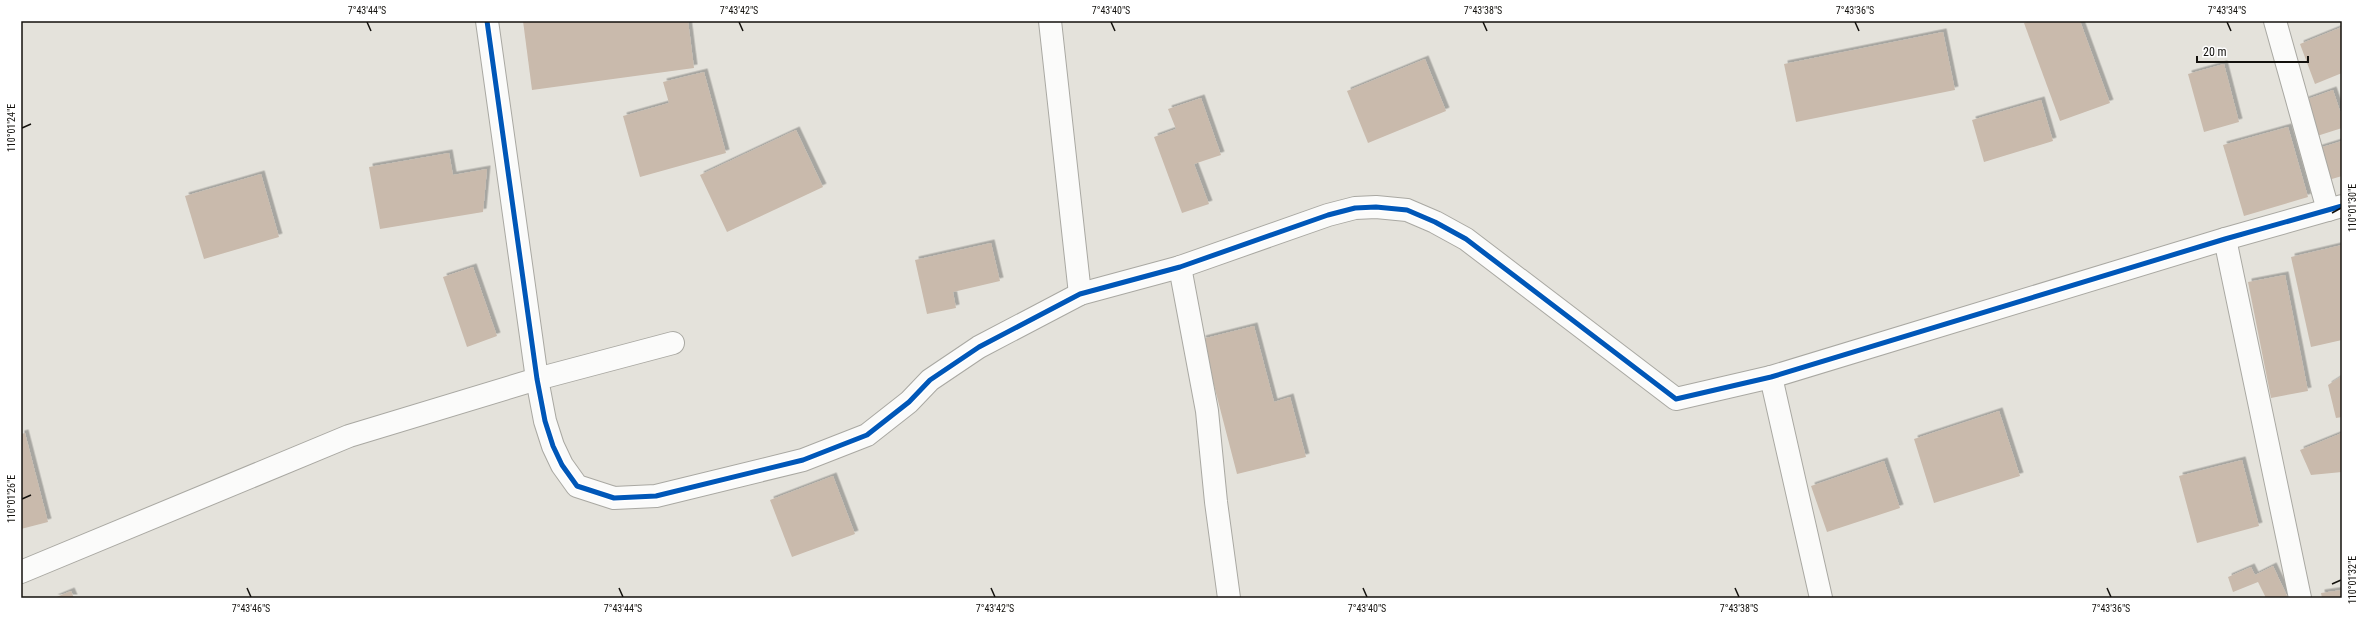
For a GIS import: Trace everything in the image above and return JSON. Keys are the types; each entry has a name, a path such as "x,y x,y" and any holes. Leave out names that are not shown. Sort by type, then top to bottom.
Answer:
{"street":[{"path":"487,21 537,379 553,446 562,465 577,486 614,498 656,496 803,460 867,435 909,402 930,380 979,347 1080,294 1180,267 1328,214 1355,208 1376,207 1407,210 1435,222 1466,239 1676,399 1771,377 2225,239 2335,208 2275,21"},
{"path":"1050,21 1080,294"},
{"path":"2225,239 2300,598"},
{"path":"1180,267 1207,412 1216,502 1229,598"},
{"path":"21,572 349,436 537,379 673,343"},
{"path":"1771,377 1821,598"}],"building":[{"path":"523,21 688,21 694,68 532,90"},
{"path":"2030,21 2080,21 2110,103 2060,121 2024,23"},
{"path":"2342,27 2342,73 2315,84 2300,44"},
{"path":"1943,32 1955,90 1796,122 1784,64"},
{"path":"1425,59 1446,111 1368,143 1347,91"},
{"path":"2224,64 2239,122 2204,132 2188,74"},
{"path":"704,72 726,153 640,177 623,116 669,103 663,82"},
{"path":"2333,90 2342,117 2342,128 2317,136 2305,100"},
{"path":"1201,98 1221,155 1194,164 1209,204 1182,213 1154,137 1176,129 1168,109"},
{"path":"2041,100 2053,141 1984,162 1972,120"},
{"path":"2288,127 2308,197 2244,216 2223,145"},
{"path":"796,130 823,187 727,232 700,175"},
{"path":"2342,141 2342,176 2325,181 2316,149"},
{"path":"449,153 453,175 487,169 483,212 380,229 369,167"},
{"path":"261,174 279,237 204,259 185,196"},
{"path":"991,243 1000,281 953,292 956,308 927,314 915,260"},
{"path":"2342,245 2342,340 2311,347 2291,257"},
{"path":"473,267 497,336 467,347 443,277"},
{"path":"2285,275 2308,391 2271,398 2248,282"},
{"path":"1254,326 1274,402 1290,397 1306,457 1237,474 1202,339"},
{"path":"2342,376 2342,417 2336,418 2328,385"},
{"path":"1999,411 2020,476 1934,503 1914,439"},
{"path":"25,433 48,522 21,529 21,434"},
{"path":"2342,433 2342,472 2311,475 2300,450"},
{"path":"2242,460 2259,526 2197,543 2179,476"},
{"path":"1884,461 1900,508 1827,532 1811,486"},
{"path":"833,476 855,534 792,557 770,500"},
{"path":"2273,566 2288,598 2266,598 2258,582 2233,592 2228,577 2251,567 2255,575"},
{"path":"2342,590 2342,598 2322,598 2321,593"},
{"path":"71,591 74,598 54,598"}],"cycle path":[{"path":"487,21 537,379 545,421 553,446 562,465 577,486 614,498 656,496 803,460 867,435 909,402 930,380 979,347 1080,294 1180,267 1328,215 1355,208 1376,207 1407,210 1435,222 1466,239 1676,399 1771,377 2225,239 2342,206"}]}
